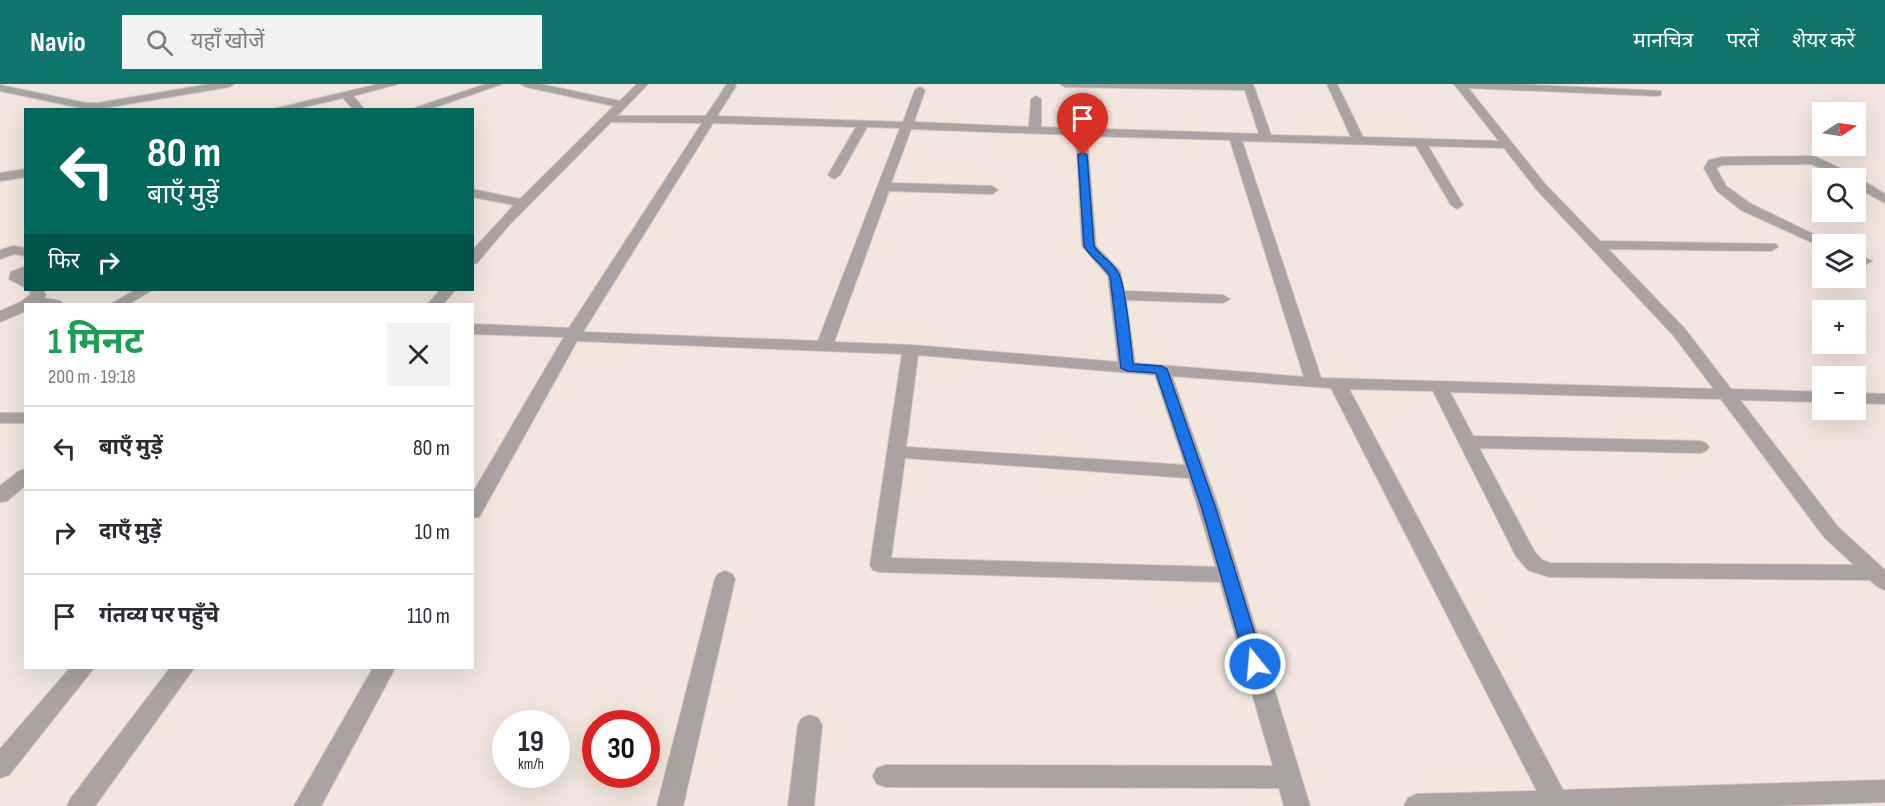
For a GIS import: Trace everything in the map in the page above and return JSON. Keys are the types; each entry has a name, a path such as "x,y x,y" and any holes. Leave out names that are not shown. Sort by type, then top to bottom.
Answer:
{"street":[{"path":"0,88 86,106 182,97 229,84"},
{"path":"283,108 393,84"},
{"path":"420,108 497,84"},
{"path":"526,84 623,105"},
{"path":"474,258 504,222 643,84"},
{"path":"1065,84 1249,86 1266,138"},
{"path":"1332,84 1358,140"},
{"path":"1460,85 1657,93"},
{"path":"1460,85 1541,187 1679,332 1832,532 1880,578"},
{"path":"474,508 573,334 731,86"},
{"path":"825,345 920,90"},
{"path":"345,94 358,108"},
{"path":"1035,130 1036,99"},
{"path":"609,119 864,123 1507,145"},
{"path":"834,175 864,123"},
{"path":"1081,132 1089,246 1095,256 1113,270 1127,368"},
{"path":"1235,137 1314,382"},
{"path":"1420,142 1457,205"},
{"path":"1812,237 1746,207 1721,188 1710,168 1713,163 1722,161 1801,159 1826,164 1833,168"},
{"path":"0,177 24,173"},
{"path":"884,187 992,190"},
{"path":"1866,188 1885,199"},
{"path":"474,193 523,203"},
{"path":"1596,245 1771,247"},
{"path":"0,255 13,250 24,252"},
{"path":"24,271 16,275 16,279 24,283"},
{"path":"121,303 143,291"},
{"path":"436,303 447,291"},
{"path":"1117,295 1224,299"},
{"path":"31,300 49,303"},
{"path":"0,317 24,304"},
{"path":"474,329 911,350 1314,382 1812,397"},
{"path":"911,350 880,565 1228,574"},
{"path":"1161,369 1228,574 1297,806"},
{"path":"1337,383 1556,800"},
{"path":"1439,387 1469,441 1526,556 1535,565 1549,570 1880,578"},
{"path":"1866,398 1885,399"},
{"path":"0,418 24,418"},
{"path":"1469,441 1700,447"},
{"path":"896,452 1196,472"},
{"path":"0,496 24,477"},
{"path":"670,806 725,579"},
{"path":"0,767 82,669"},
{"path":"80,806 182,669"},
{"path":"307,806 383,669"},
{"path":"801,806 810,725"},
{"path":"886,776 1289,777"},
{"path":"1417,806 1556,800 1828,799 1885,791"}],"route":[{"path":"1083,155 1089,246 1095,256 1113,270 1115,276 1127,368 1161,369 1209,509 1255,664"}]}
